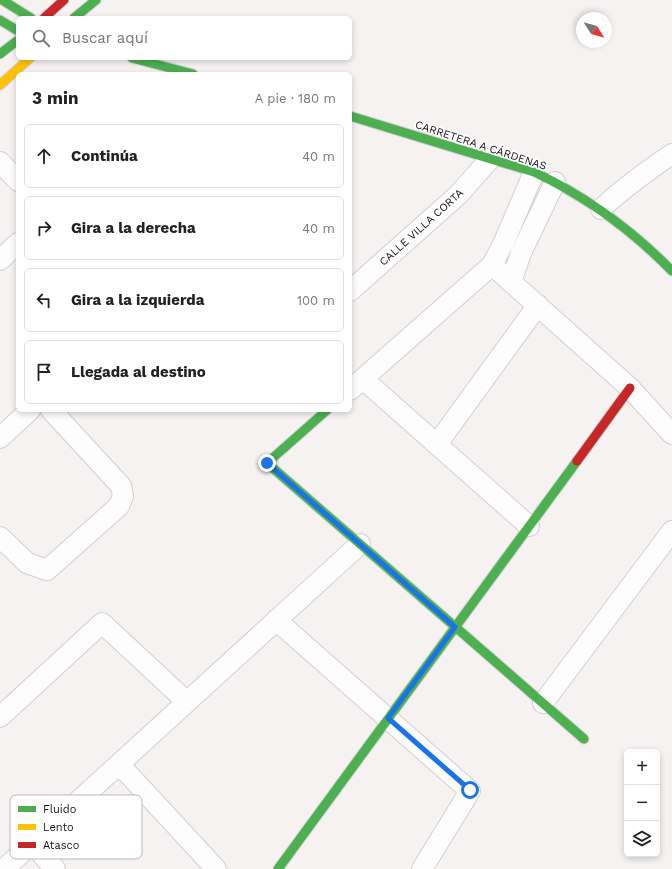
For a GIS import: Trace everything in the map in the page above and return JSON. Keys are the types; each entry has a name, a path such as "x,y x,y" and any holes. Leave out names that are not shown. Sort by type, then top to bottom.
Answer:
{"street":[{"path":"46,16 64,0"},
{"path":"76,16 96,0"},
{"path":"2,3 27,16"},
{"path":"0,20 16,30"},
{"path":"0,54 16,42"},
{"path":"0,85 28,60"},
{"path":"140,60 185,72"},
{"name":"CARRETERA A CÁRDENAS","path":"352,117 534,172 555,182 578,194 620,222 672,271"},
{"path":"601,209 644,172 672,154"},
{"name":"CALLE VILLA CORTA","path":"352,289 458,195 490,159"},
{"path":"0,162 16,179"},
{"path":"529,526 437,444 356,385 492,265 504,242 534,172"},
{"path":"510,282 521,253 555,182"},
{"path":"0,260 16,245"},
{"path":"492,265 630,388 672,434"},
{"path":"437,444 538,305"},
{"path":"278,869 630,388"},
{"path":"0,438 28,412"},
{"path":"0,537 27,563 47,570 119,506 123,496 121,486 53,412"},
{"path":"326,412 267,463 584,739"},
{"path":"543,703 672,530"},
{"path":"84,795 360,544"},
{"path":"276,620 470,790 422,869"},
{"path":"0,716 102,623 187,702"},
{"path":"118,764 216,869"},
{"path":"4,869 15,859"},
{"path":"47,859 56,869"}],"traffic: fast":[{"path":"2,0 28,16"},
{"path":"76,16 96,0"},
{"path":"0,20 16,30"},
{"path":"0,54 16,42"},
{"path":"140,60 185,72"},
{"path":"352,117 534,172 572,192 608,215 641,241 672,271"},
{"path":"325,412 267,463 584,739"},
{"path":"278,869 577,461"}],"traffic: slow":[{"path":"0,85 28,60"}],"traffic: jam":[{"path":"46,16 64,0"},
{"path":"577,461 630,388"}],"route":[{"path":"267,463 455,627 388,718 470,790"}]}
